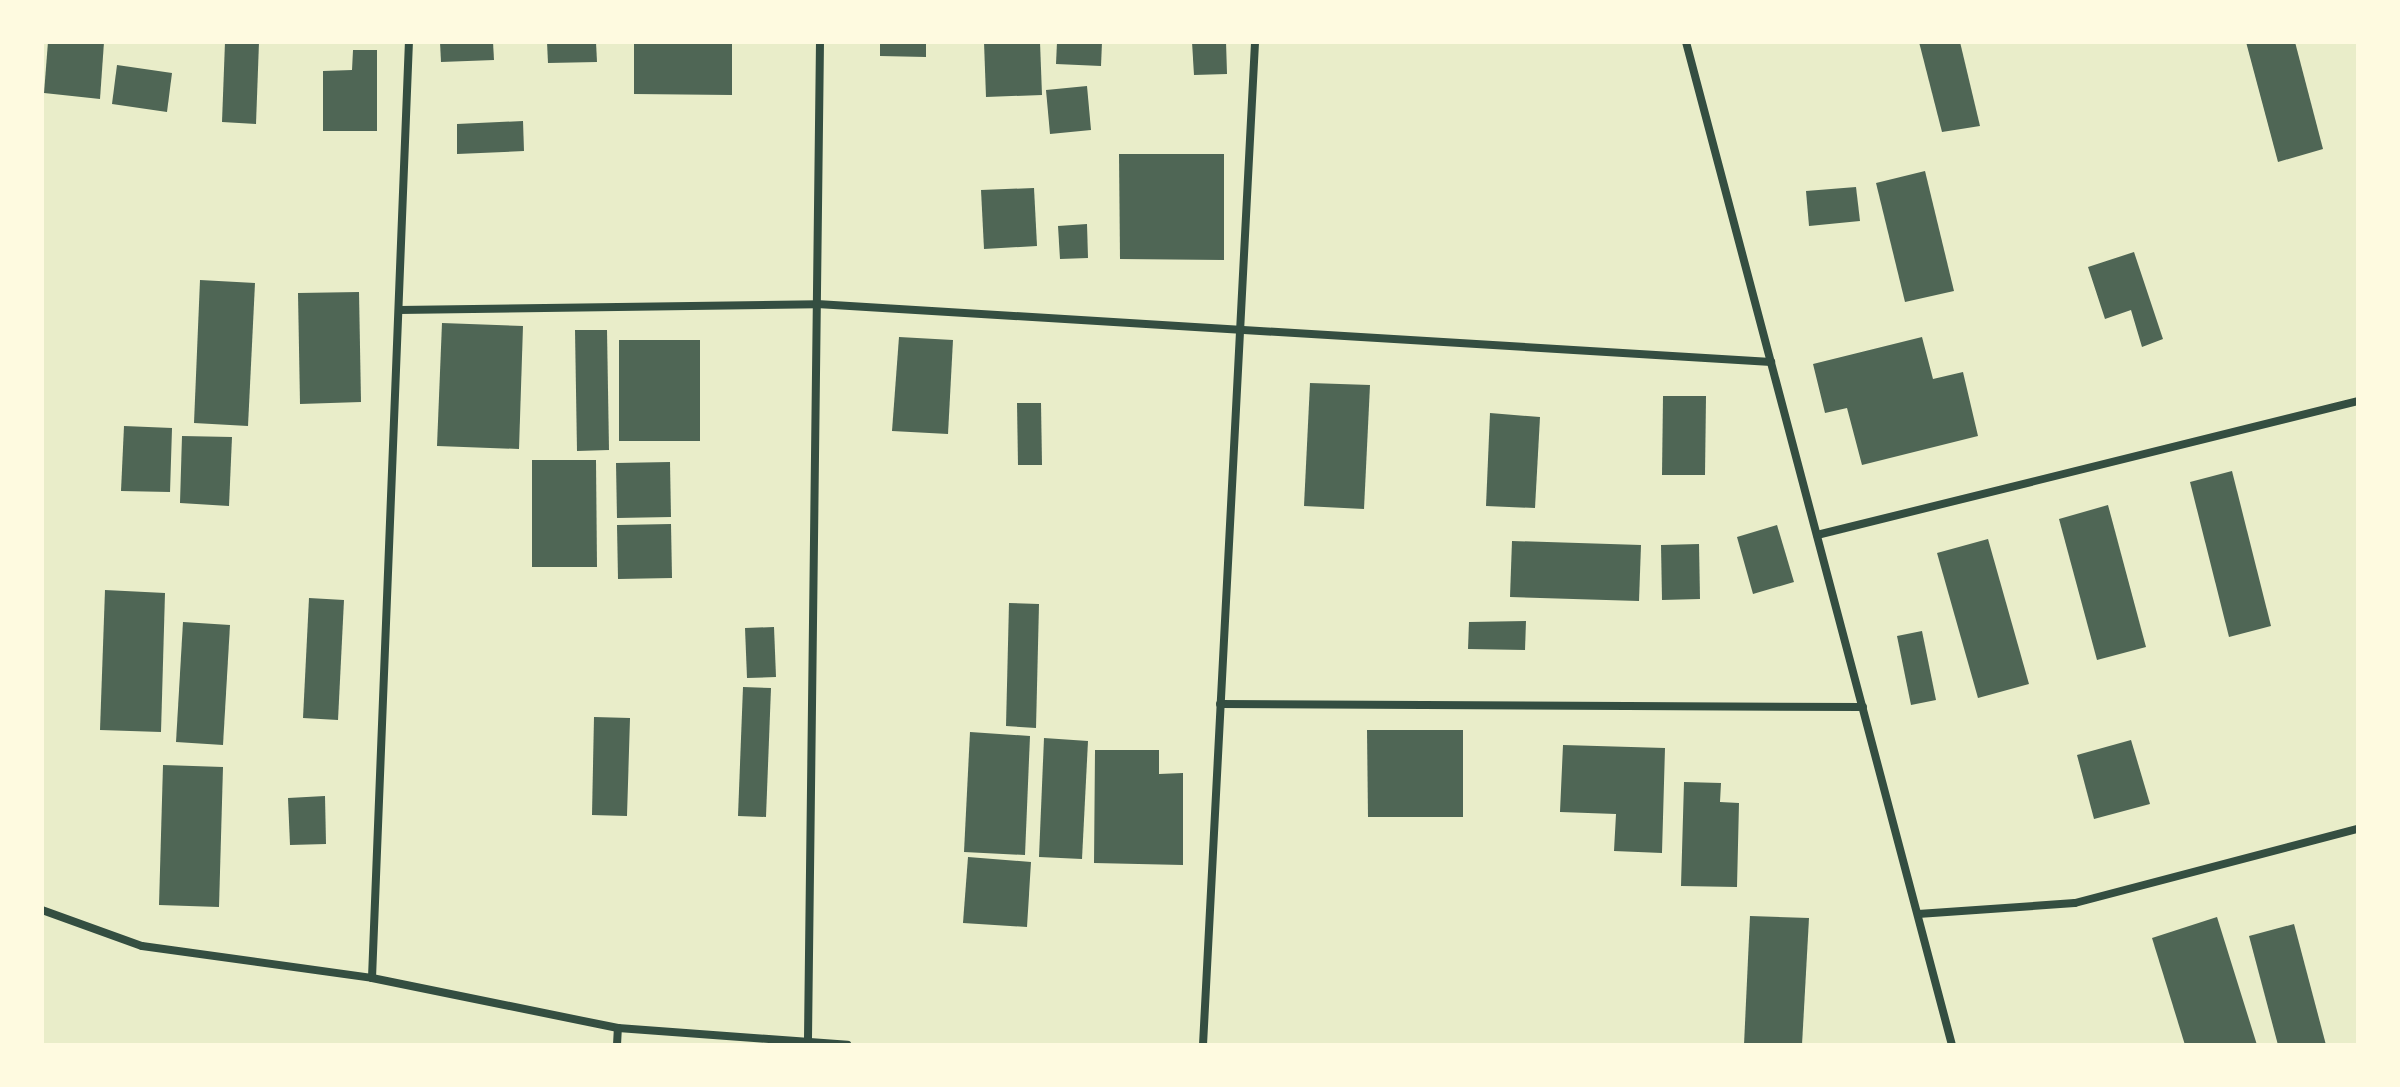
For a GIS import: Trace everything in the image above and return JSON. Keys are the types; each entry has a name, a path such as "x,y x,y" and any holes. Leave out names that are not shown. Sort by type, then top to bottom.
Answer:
{"street":[{"path":"372,978 409,42"},
{"path":"808,1038 820,42"},
{"path":"1203,1045 1255,42"},
{"path":"1686,42 1952,1045"},
{"path":"399,310 817,304 1239,335 1771,362"},
{"path":"1817,535 2358,401"},
{"path":"1220,704 1863,707"},
{"path":"1918,914 2075,903 2358,829"},
{"path":"42,910 142,946 372,978 618,1028 808,1038 847,1045"},
{"path":"617,1045 618,1028"}],"building":[{"path":"48,42 104,42 100,99 44,93"},
{"path":"225,42 259,42 256,124 222,122"},
{"path":"440,42 493,42 494,60 441,62"},
{"path":"547,42 596,42 597,62 548,63"},
{"path":"634,42 732,42 732,95 634,94"},
{"path":"880,42 926,42 926,57 880,56"},
{"path":"984,42 1040,42 1042,95 986,97"},
{"path":"1057,42 1102,42 1101,66 1056,64"},
{"path":"1192,42 1226,42 1227,74 1194,75"},
{"path":"1919,42 1960,42 1980,126 1942,132"},
{"path":"2246,42 2295,42 2323,149 2278,162"},
{"path":"353,50 377,50 377,131 323,131 323,71 352,70"},
{"path":"117,65 172,73 167,112 112,104"},
{"path":"1087,86 1091,130 1050,134 1046,90"},
{"path":"523,121 524,151 457,154 457,124"},
{"path":"1119,154 1224,154 1224,260 1120,259"},
{"path":"1925,171 1954,291 1905,302 1876,183"},
{"path":"1856,187 1860,221 1809,226 1806,191"},
{"path":"1034,188 1037,246 984,249 981,190"},
{"path":"1087,224 1088,258 1060,259 1058,226"},
{"path":"2134,252 2163,339 2142,347 2131,310 2105,319 2088,267"},
{"path":"200,280 255,283 248,426 194,423"},
{"path":"359,292 361,402 300,404 298,293"},
{"path":"442,323 523,326 519,449 437,446"},
{"path":"575,330 607,330 609,450 577,451"},
{"path":"899,337 953,340 948,434 892,431"},
{"path":"1922,337 1933,379 1963,372 1978,436 1862,465 1847,408 1825,413 1813,364"},
{"path":"619,340 700,340 700,441 619,441"},
{"path":"1310,383 1370,385 1364,509 1304,506"},
{"path":"1663,396 1706,396 1705,475 1662,475"},
{"path":"1017,403 1041,403 1042,465 1018,465"},
{"path":"1490,413 1540,417 1535,508 1486,506"},
{"path":"124,426 172,428 170,492 121,491"},
{"path":"182,436 232,437 229,506 180,503"},
{"path":"532,460 596,460 597,567 532,567"},
{"path":"670,462 671,517 617,518 616,463"},
{"path":"2232,471 2271,626 2229,637 2190,482"},
{"path":"2108,505 2146,647 2097,660 2059,519"},
{"path":"671,524 672,578 618,579 617,525"},
{"path":"1777,525 1794,582 1753,594 1737,537"},
{"path":"1988,539 2029,684 1978,698 1937,553"},
{"path":"1512,541 1641,545 1639,601 1510,597"},
{"path":"1699,544 1700,599 1662,600 1661,545"},
{"path":"105,590 165,593 161,732 100,730"},
{"path":"309,598 344,600 338,720 303,718"},
{"path":"1009,603 1039,604 1036,728 1006,726"},
{"path":"1526,621 1525,650 1468,649 1469,622"},
{"path":"183,622 230,625 223,745 176,742"},
{"path":"774,627 776,677 747,678 745,628"},
{"path":"1922,631 1936,700 1911,705 1897,636"},
{"path":"743,687 771,688 766,817 738,816"},
{"path":"594,717 630,718 627,816 592,815"},
{"path":"1367,730 1463,730 1463,817 1368,817"},
{"path":"970,732 1030,736 1025,855 964,852"},
{"path":"1044,738 1088,741 1082,859 1039,857"},
{"path":"2131,740 2150,804 2094,819 2077,755"},
{"path":"1563,745 1665,748 1662,853 1614,851 1616,814 1560,812"},
{"path":"1095,750 1159,750 1159,774 1183,773 1183,865 1094,863"},
{"path":"163,765 223,767 219,907 159,905"},
{"path":"1684,782 1721,783 1720,802 1739,803 1737,887 1681,886"},
{"path":"325,796 326,844 290,845 288,798"},
{"path":"968,857 1031,862 1027,927 963,923"},
{"path":"1750,916 1809,918 1802,1045 1744,1045"},
{"path":"2217,917 2257,1045 2185,1045 2152,938"},
{"path":"2294,924 2326,1045 2278,1045 2249,936"}]}
